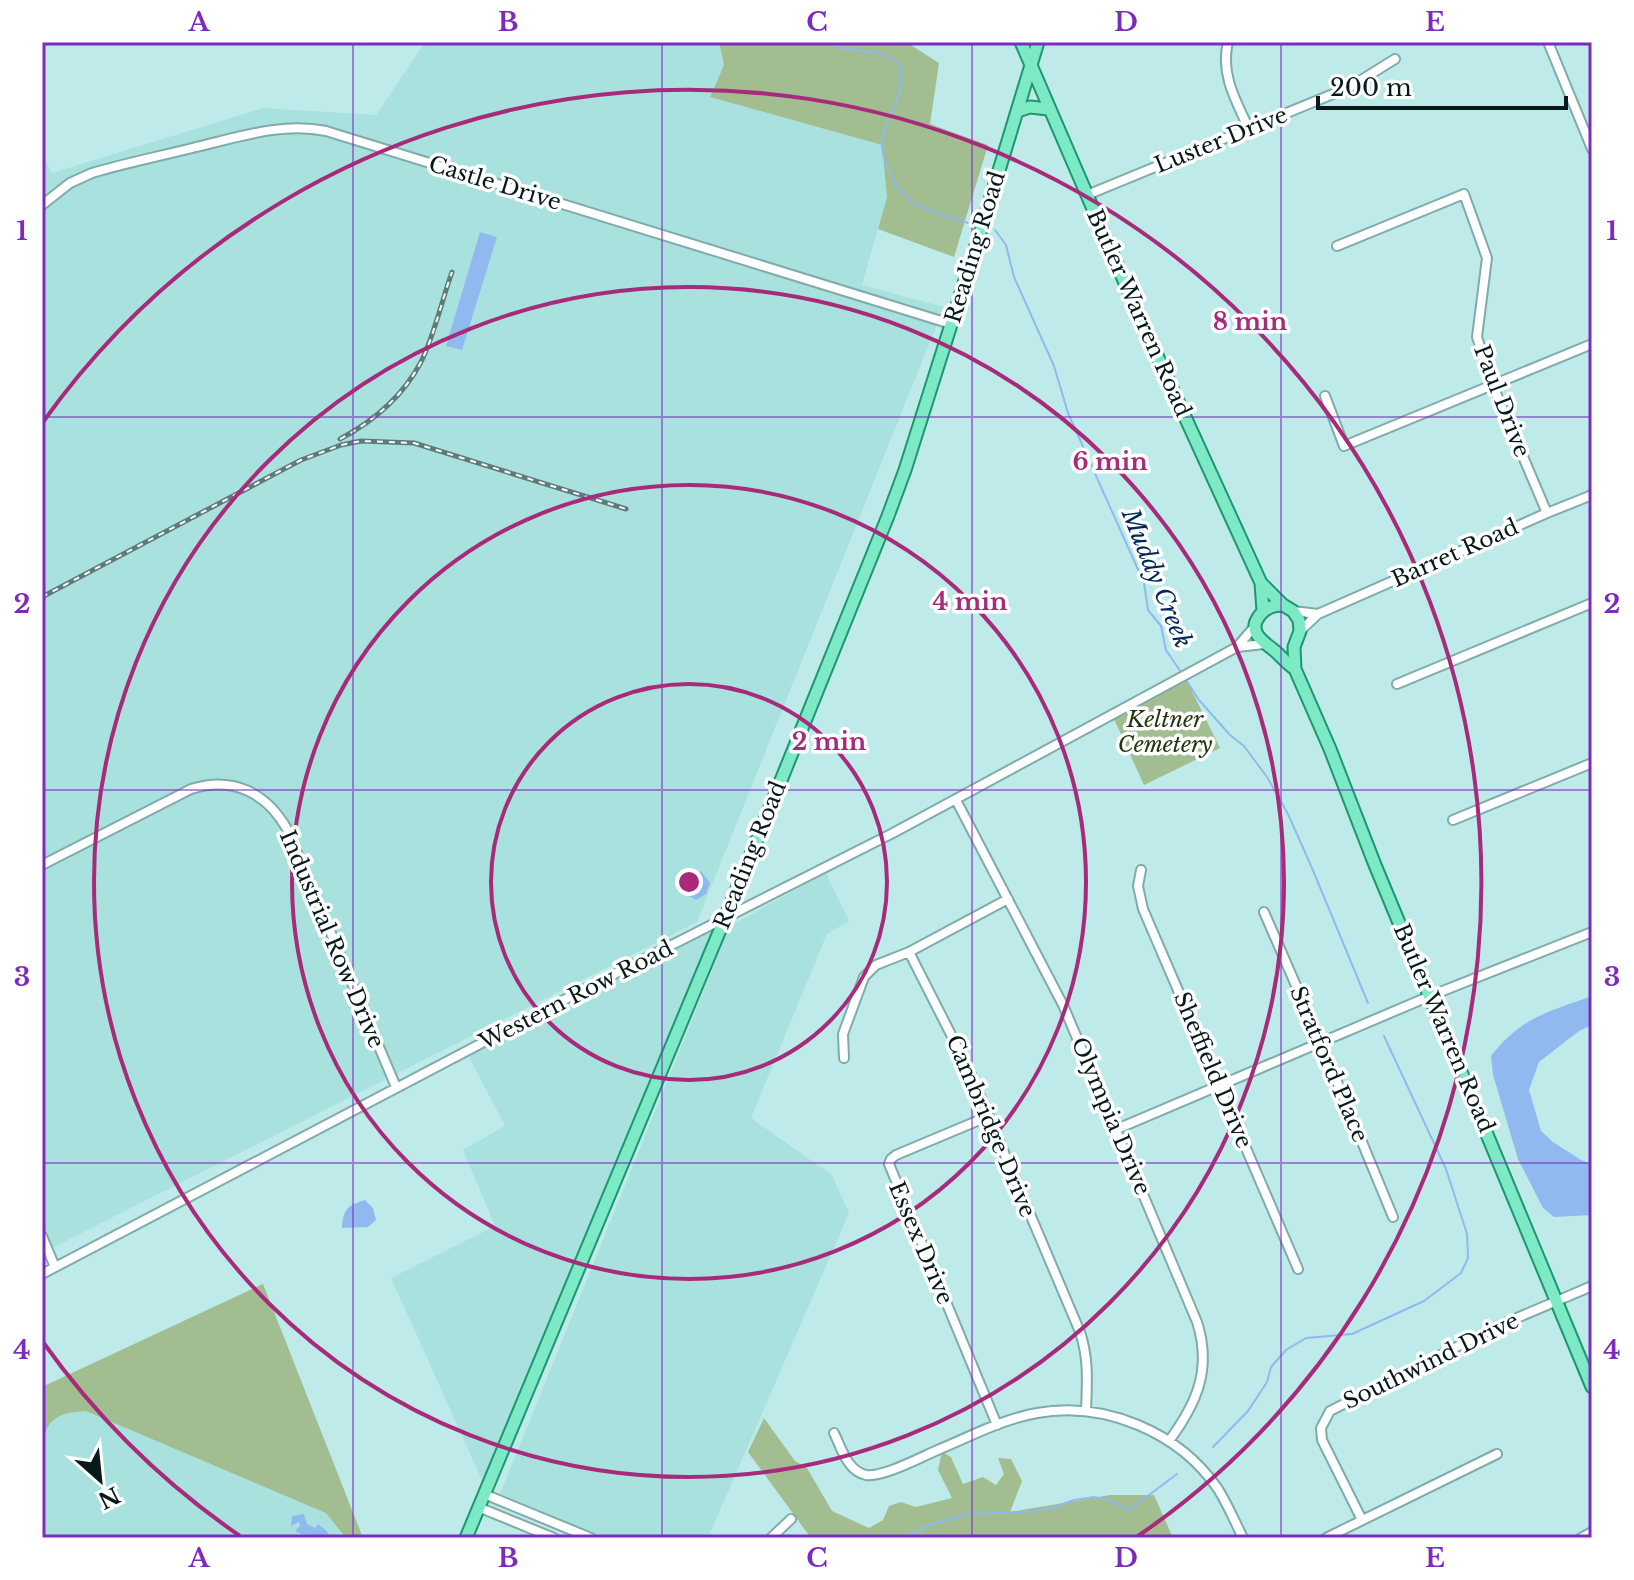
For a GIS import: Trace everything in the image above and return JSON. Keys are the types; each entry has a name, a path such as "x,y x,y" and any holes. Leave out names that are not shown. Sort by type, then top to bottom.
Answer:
{"main road":[{"name":"Butler Warren Road","path":"1021,42 1151,342 1261,583 1263,611"},
{"name":"Reading Road","path":"466,1538 888,516 1038,42"},
{"path":"1018,111 1030,107 1048,109"},
{"name":"Butler Warren Road","path":"1261,583 1299,620 1295,669"},
{"path":"1255,626 1263,611 1272,606 1288,608"},
{"name":"Butler Warren Road","path":"1255,626 1268,646 1295,669 1318,720 1592,1387"},
{"path":"1268,646 1287,646 1297,636"}],"street":[{"path":"1228,42 1225,67 1230,87 1249,129"},
{"path":"1548,42 1592,149"},
{"name":"Luster Drive","path":"1087,195 1350,87 1395,59"},
{"name":"Castle Drive","path":"42,205 70,183 92,173 260,132 308,127 951,324"},
{"name":"Paul Drive","path":"1337,246 1464,194 1487,258 1477,337 1493,386 1547,513"},
{"path":"1325,396 1344,446 1592,344"},
{"name":"Barret Road","path":"1297,636 1318,614 1592,495"},
{"path":"1397,684 1591,606"},
{"path":"1288,608 1318,614"},
{"name":"Western Row Road","path":"42,1274 565,999 956,800 1237,647 1255,626"},
{"name":"Western Row Road","path":"1237,647 1268,646"},
{"path":"1453,820 1592,763"},
{"name":"Industrial Row Drive","path":"42,865 203,785 232,785 255,794 274,809 287,829 396,1087"},
{"name":"Olympia Drive","path":"956,800 1063,1005 1197,1322 1203,1345 1203,1369 1197,1393 1169,1441"},
{"name":"Sheffield Drive","path":"1141,870 1138,886 1143,909 1298,1269"},
{"path":"844,1058 843,1034 864,977 876,965 909,952 1008,899"},
{"name":"Stratford Place","path":"1264,912 1393,1217"},
{"path":"1117,1129 1430,996 1592,932"},
{"name":"Cambridge Drive","path":"909,952 957,1044 1084,1344 1088,1374 1086,1411"},
{"name":"Essex Drive","path":"989,1116 896,1155 889,1164 997,1425"},
{"path":"42,1236 55,1267"},
{"name":"Southwind Drive","path":"1362,1520 1322,1440 1321,1428 1330,1411 1484,1333 1592,1286"},
{"path":"834,1433 855,1470 872,1475 997,1425 1034,1414 1086,1411 1126,1420 1169,1441 1189,1457 1210,1479 1243,1538"},
{"path":"1326,1538 1497,1454"},
{"path":"484,1494 591,1538"},
{"path":"478,1507 554,1538"},
{"path":"771,1538 791,1519"},
{"path":"1581,1538 1592,1532"}],"shaded area":[{"path":"425,42 719,42 724,65 710,97 882,145 887,197 862,285 944,307 697,922 42,1253 42,155 52,173 263,108 376,115"},
{"path":"480,232 497,237 462,350 446,346"},
{"path":"701,871 710,883 706,894 696,900 687,895 683,886 686,879"},
{"path":"826,873 849,921 827,934 751,1118 832,1175 849,1213 708,1538 602,1538 500,1494 730,926"},
{"path":"723,920 486,1489 391,1278 495,1226 463,1150 505,1126 466,1051"},
{"path":"1592,996 1592,1025 1579,1031 1539,1062 1529,1090 1541,1131 1553,1142 1592,1164 1592,1215 1554,1217 1543,1208 1518,1159 1493,1075 1491,1056 1513,1032 1536,1017"},
{"path":"365,1200 373,1208 376,1220 368,1227 342,1228 347,1209"},
{"path":"263,1284 363,1538 42,1538 42,1387"},
{"path":"304,1514 307,1524 315,1528 318,1524 330,1538 312,1538 295,1531 300,1526 299,1522 291,1526 292,1516"}],"green space":[{"path":"719,42 906,42 939,63 930,124 988,145 954,257 878,229 887,197 882,145 710,97 724,65"},
{"name":"Keltner Cemetery","path":"1184,675 1220,748 1144,785 1114,719"},
{"path":"263,1284 363,1538 346,1538 326,1513 86,1411 59,1416 50,1424 42,1439 42,1387"},
{"path":"764,1418 795,1461 807,1468 832,1511 869,1528 883,1520 889,1506 901,1502 916,1507 952,1498 938,1470 942,1452 951,1457 963,1484 983,1477 996,1485 1004,1474 998,1458 1011,1459 1022,1481 1010,1512 1110,1495 1154,1495 1173,1538 811,1538 748,1452"}],"waterway":[{"name":"Muddy Creek","path":"829,42 841,48 882,54 900,64 899,93 882,143 889,170 910,201 968,223"},
{"name":"Muddy Creek","path":"995,230 1006,245 1014,277 1054,366 1068,413 1144,583 1148,610 1161,626 1166,650 1183,675"},
{"name":"Muddy Creek","path":"1186,680 1199,700 1244,746 1267,777 1288,814 1368,1003"},
{"name":"Muddy Creek","path":"1213,1447 1248,1411 1267,1382 1271,1367 1286,1350 1306,1338 1352,1334 1424,1301 1461,1273 1468,1258 1467,1234 1446,1169 1384,1036"},
{"name":"Muddy Creek","path":"903,1538 926,1526 968,1514 1043,1511 1074,1500 1094,1497 1112,1501 1129,1510 1177,1474"}],"railway":[{"path":"340,439 364,424 406,386 430,341 452,272"},
{"path":"42,597 301,460 361,441 414,443 626,509"}]}
